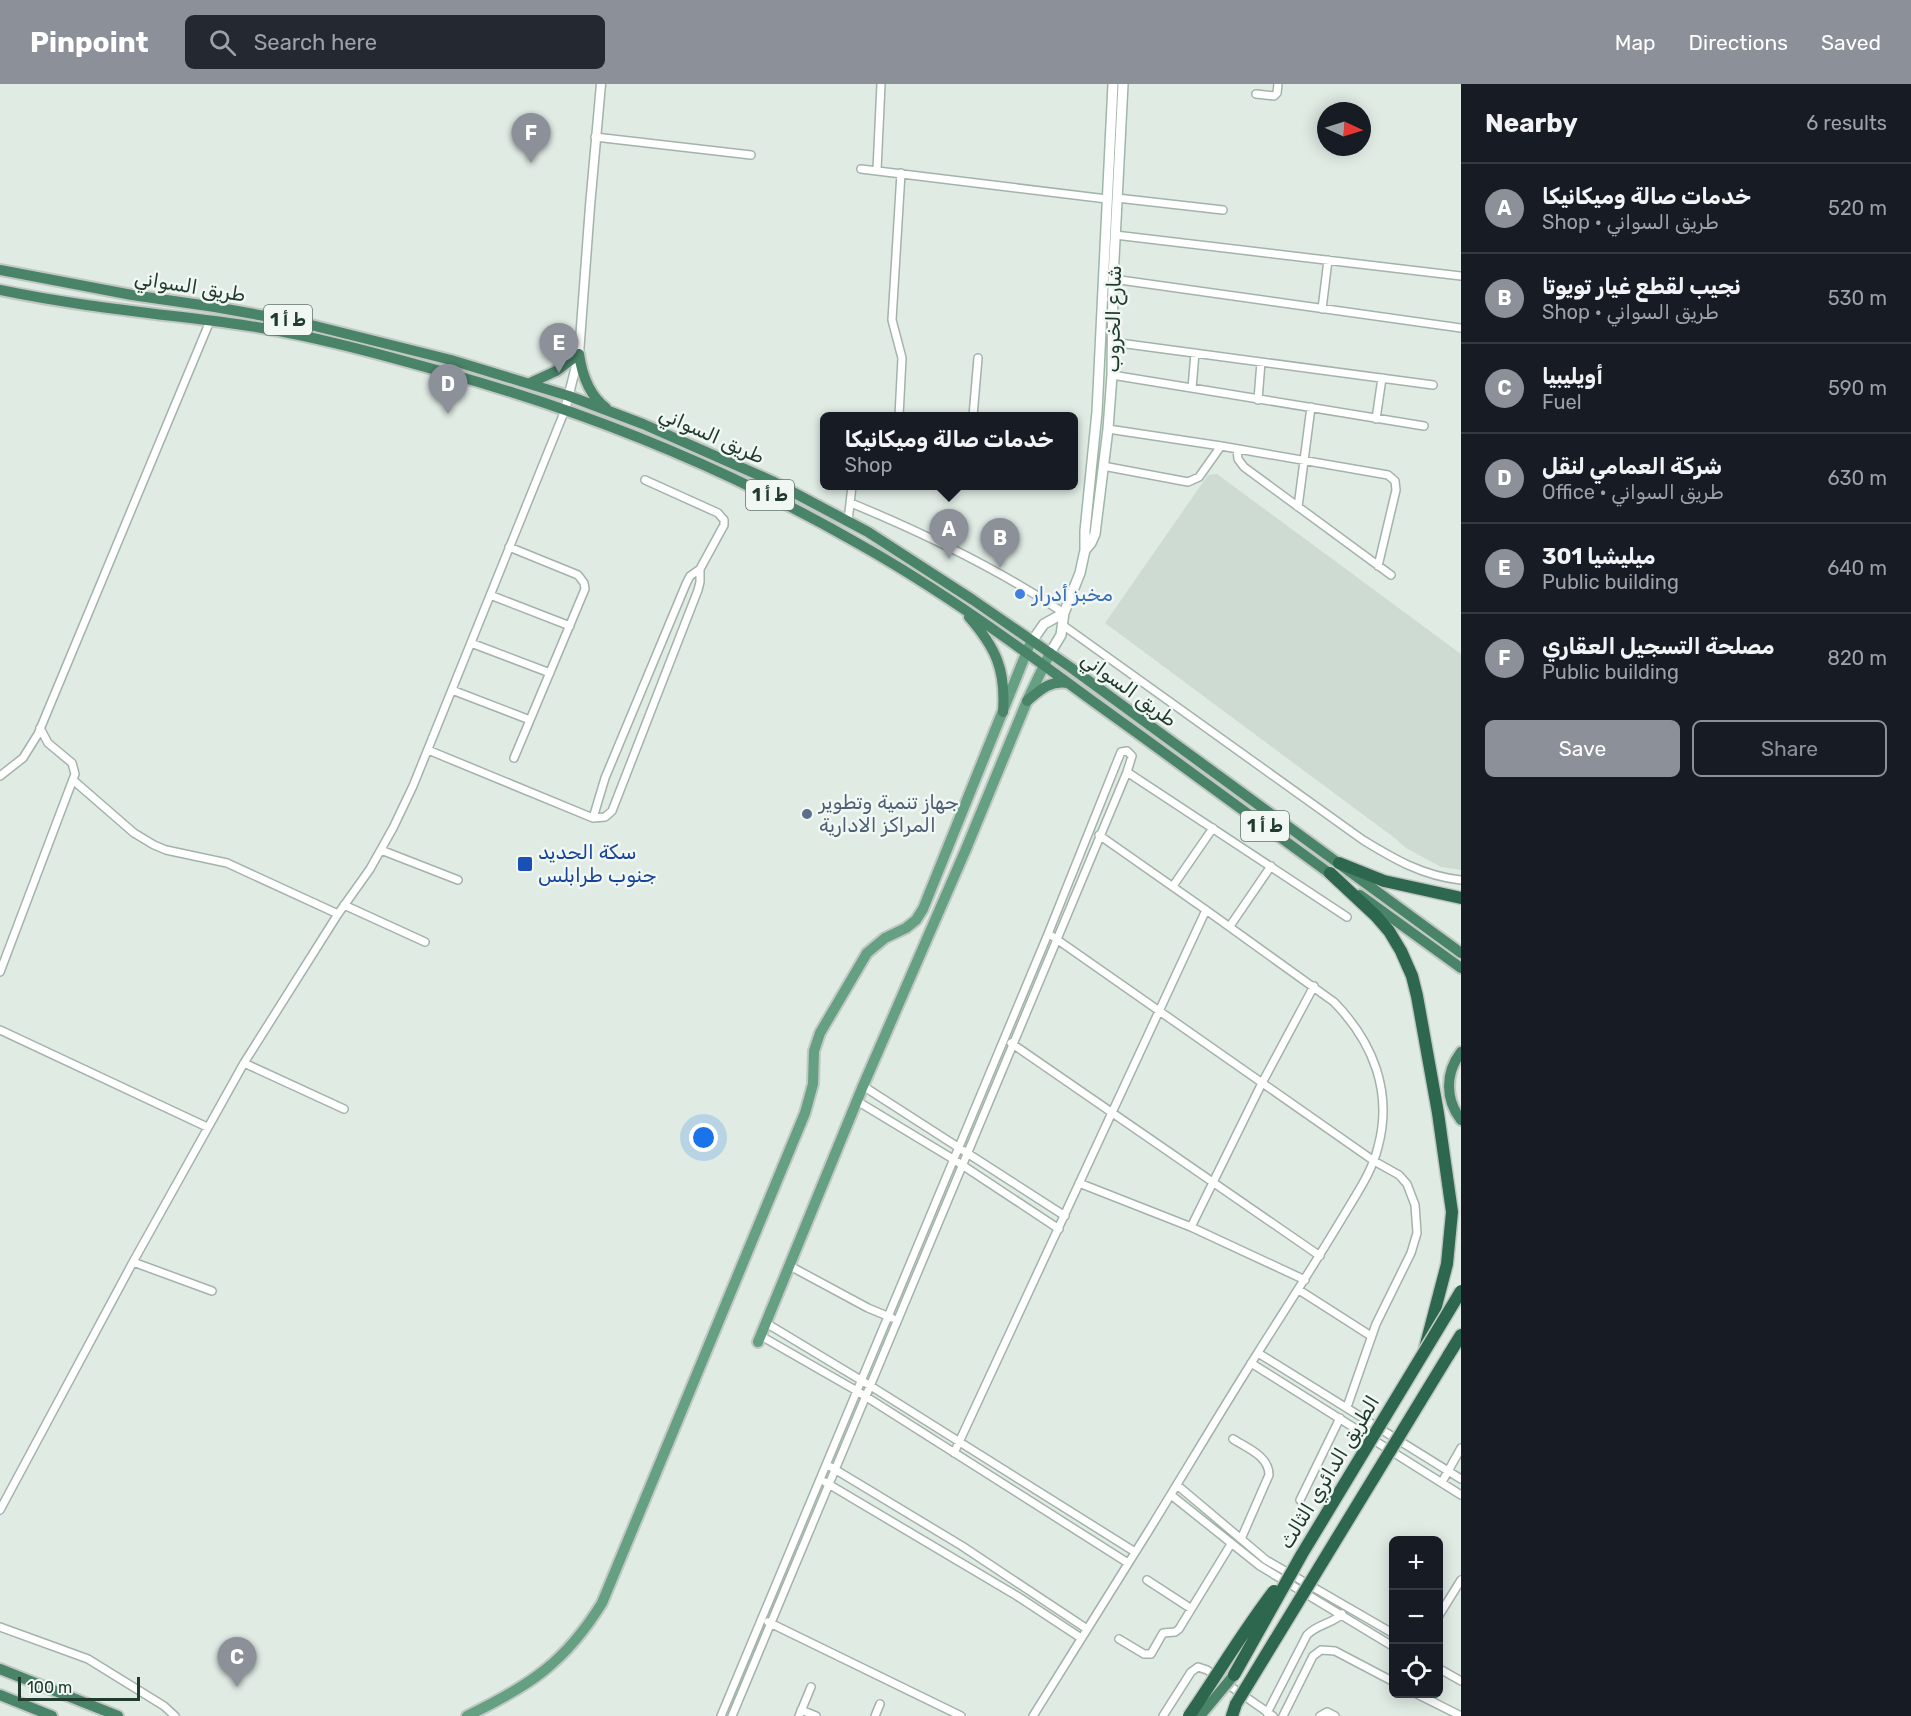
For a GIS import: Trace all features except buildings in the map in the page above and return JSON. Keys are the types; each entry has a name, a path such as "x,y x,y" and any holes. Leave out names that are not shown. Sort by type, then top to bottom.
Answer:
{"highway":[{"name":"طريق السواني","path":"0,270 132,295 303,323 441,357 569,396 726,460 848,521 934,574 1050,653 1461,953"},
{"name":"طريق السواني","path":"0,290 126,312 210,321 301,336 369,352 458,376 565,410 678,452 819,521 889,561 962,608 1043,664 1461,968"},
{"path":"530,383 556,371 579,354 583,374 591,392 611,412"},
{"path":"819,521 825,509"},
{"path":"962,608 994,650 1004,682 1003,712"},
{"path":"1027,701 1047,685 1068,683"},
{"path":"1339,863 1384,881 1461,898"},
{"path":"1330,873 1389,931 1412,976 1417,996 1451,1203 1450,1245 1423,1356"},
{"path":"1461,1052 1450,1073 1449,1089 1452,1104 1461,1120"},
{"name":"الطريق الدائري الثالث","path":"1234,1675 1302,1554 1461,1291"},
{"path":"1232,1716 1236,1704 1461,1335"},
{"path":"1448,1356 1461,1346"},
{"path":"1189,1716 1249,1624 1302,1554"},
{"path":"0,1669 118,1716"},
{"path":"1200,1716 1234,1675"},
{"path":"0,1695 52,1716"}],"main road":[{"name":"شارع الخروب","path":"1085,550 1095,534 1112,375 1115,235 1112,199 1113,84"},
{"name":"شارع الخروب","path":"1050,653 1064,626 1064,613 1077,584 1085,550 1084,536 1098,412 1112,199 1123,84"},
{"path":"1098,412 1109,414"},
{"path":"467,1716 523,1687 542,1674 575,1641 602,1603 805,1113 813,1084 814,1051 817,1039 867,953 885,938 906,928 920,915 1026,652 1044,624 1064,613"},
{"path":"760,1339 863,1086 966,849 1027,701 1050,653"},
{"path":"951,840 966,849"}],"street":[{"path":"0,1510 207,1127 244,1063 381,850 404,808 569,396 579,354 601,84"},
{"path":"877,170 881,84"},
{"path":"1256,94 1274,96 1277,93 1278,84"},
{"path":"596,137 751,155"},
{"path":"861,169 1223,210"},
{"path":"899,412 902,358 892,320 901,173"},
{"path":"1115,235 1461,276"},
{"path":"1322,309 1328,260"},
{"path":"1113,279 1461,328"},
{"path":"0,777 23,758 34,742 210,321"},
{"path":"1112,342 1433,385"},
{"path":"1192,388 1195,353"},
{"path":"973,412 978,358"},
{"path":"1258,400 1261,362"},
{"path":"1112,375 1424,426"},
{"path":"1376,418 1382,378"},
{"path":"1298,507 1311,407"},
{"path":"1108,429 1388,475 1395,481 1396,490 1378,566"},
{"path":"1103,466 1188,482 1199,477 1221,446"},
{"path":"1237,449 1238,459 1244,467 1390,574"},
{"path":"593,818 605,778 686,584 690,576 700,569 724,525 722,516 645,480"},
{"path":"848,521 852,490"},
{"path":"851,503 922,533 986,565 1023,585 1064,613"},
{"path":"509,547 578,575 585,589 513,759"},
{"path":"428,750 593,818 605,817 612,811 698,590 700,569"},
{"path":"490,595 570,626"},
{"path":"1064,626 1363,840 1407,866 1431,875 1461,880"},
{"path":"471,643 550,673"},
{"path":"452,690 530,720"},
{"path":"0,972 74,780 72,763 51,746 40,728"},
{"path":"721,1716 761,1618 824,1481 834,1468 865,1396 1127,772 1132,756 1130,752 1125,750 1121,752 1048,934 857,1391 827,1464 824,1481 770,1623 732,1716"},
{"path":"1127,772 1347,917"},
{"path":"74,780 134,833 154,845 166,850 227,862 338,914"},
{"path":"1173,886 1213,828"},
{"path":"1033,1716 1251,1363 1320,1256 1374,1161 1382,1126 1383,1102 1380,1079 1363,1036 1351,1019 1314,986 1099,835"},
{"path":"381,850 458,880"},
{"path":"1230,926 1271,866"},
{"path":"345,905 425,942"},
{"path":"954,1453 1206,909"},
{"path":"1048,934 1374,1161 1400,1175 1407,1184 1413,1194 1417,1224 1416,1241 1412,1253 1386,1300 1371,1336 1347,1407"},
{"path":"1191,1227 1262,1083 1314,986"},
{"path":"0,1030 207,1127"},
{"path":"1004,1039 1320,1256"},
{"path":"244,1063 344,1109"},
{"path":"863,1086 1065,1216"},
{"path":"857,1101 954,1159 1059,1228"},
{"path":"1079,1183 1191,1227 1305,1280"},
{"path":"133,1262 212,1292"},
{"path":"790,1266 897,1320"},
{"path":"1299,1290 1371,1336"},
{"path":"766,1323 862,1380 1135,1552"},
{"path":"760,1339 857,1391 1128,1563"},
{"path":"1258,1353 1461,1479"},
{"path":"1251,1363 1461,1496"},
{"path":"1300,1500 1340,1418"},
{"path":"1233,1439 1262,1458 1269,1468 1269,1474 1241,1539"},
{"path":"1442,1482 1461,1448"},
{"path":"827,1464 962,1546 1087,1629"},
{"path":"824,1481 1006,1590 1081,1638"},
{"path":"1177,1485 1266,1560 1389,1631"},
{"path":"1171,1495 1260,1566 1389,1644"},
{"path":"1119,1639 1149,1655 1163,1633 1177,1631 1231,1544"},
{"path":"1147,1580 1190,1608"},
{"path":"1443,1609 1461,1580"},
{"path":"1163,1716 1191,1672 1198,1667 1208,1670 1270,1714 1307,1635 1317,1626 1341,1615 1347,1607"},
{"path":"761,1618 961,1716"},
{"path":"0,1627 88,1659 164,1706 175,1716"},
{"path":"1283,1716 1313,1656 1321,1650 1335,1651 1389,1679"},
{"path":"1443,1671 1461,1681"},
{"path":"810,1687 800,1713 816,1716"},
{"path":"1425,1698 1461,1716"},
{"path":"875,1716 880,1704"},
{"path":"1320,1716 1327,1712 1335,1716"}],"shaded area":[{"path":"1217,474 1461,654 1461,870 1441,867 1406,848 1105,623 1208,475"}],"place":[{"name":"مصلحة التسجيل العقاري","path":"531,163"},
{"name":"ميليشيا 301","path":"559,373"},
{"name":"شركة العمامي لنقل","path":"448,414"},
{"name":"خدمات صالة وميكانيكا","path":"949,559"},
{"name":"نجيب لقطع غيار تويوتا","path":"1000,568"},
{"name":"مخبز أدرار","path":"1020,594"},
{"name":"جهاز تنمية وتطوير المراكز الادارية","path":"807,814"},
{"name":"سكة الحديد جنوب طرابلس","path":"525,864"},
{"name":"أويليبيا","path":"237,1687"}]}
